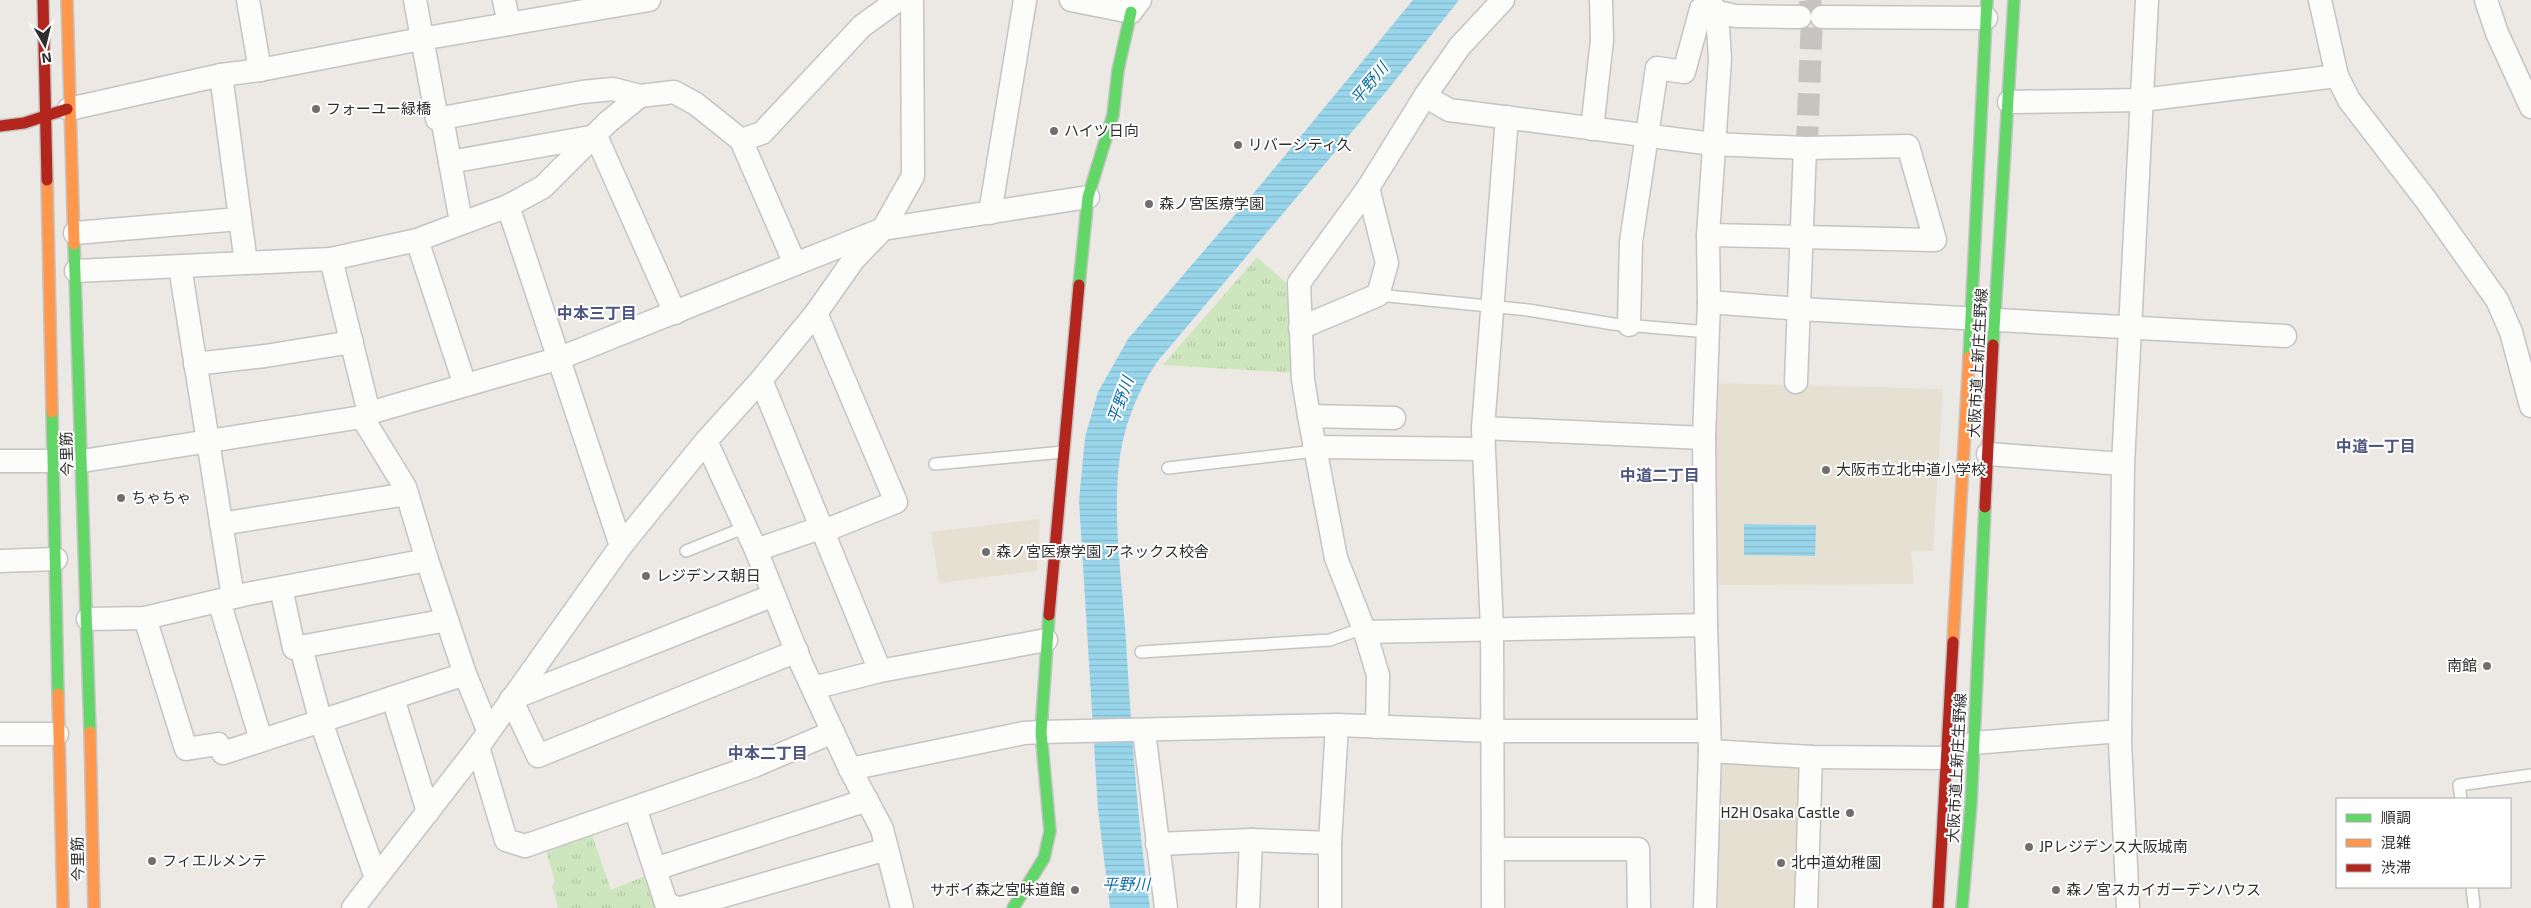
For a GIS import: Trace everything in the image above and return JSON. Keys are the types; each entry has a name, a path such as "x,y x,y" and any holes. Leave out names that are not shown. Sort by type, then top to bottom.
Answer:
{"main road":[{"name":"今里筋","path":"43,0 56,559 57,734 63,908"},
{"name":"今里筋","path":"67,0 69,109 88,619 94,908"},
{"name":"大阪市道上新庄生野線","path":"1962,908 1972,804 1995,320 2014,0"},
{"path":"1013,908 1044,858 1050,831 1041,732 1046,640 1088,197 1113,115 1118,70 1136,6"},
{"name":"大阪市道上新庄生野線","path":"1938,908 1972,318 1986,9"},
{"path":"0,126 24,123 69,109"}],"street":[{"path":"248,0 260,70"},
{"path":"415,0 437,119 582,92 613,89 640,96 674,92 696,104 741,140 795,264"},
{"path":"504,0 509,24"},
{"path":"741,140 762,133 862,26 898,0"},
{"path":"353,908 483,739 621,546 706,441 761,380 816,313 854,259 883,229 912,176 912,0"},
{"path":"990,213 1025,0"},
{"path":"1071,0 1136,6"},
{"path":"1377,727 1378,675 1364,630 1336,558 1309,416 1303,380 1299,282 1368,188 1425,96 1460,46 1504,0"},
{"path":"1592,129 1602,40 1601,0"},
{"path":"2128,908 2120,731 2119,661 2123,464 2136,176 2147,0"},
{"path":"2320,0 2337,76 2349,100 2426,200 2497,300 2511,332 2531,406"},
{"path":"2486,0 2497,33 2531,107"},
{"path":"69,109 220,75 260,70 421,38 635,1"},
{"path":"1705,908 1710,741 1706,625 1704,438 1709,302 1708,235 1720,59 1713,5"},
{"path":"1630,325 1631,242 1656,68 1684,72 1701,9 1713,5 1736,16 1811,17 1986,9"},
{"path":"220,75 246,263"},
{"path":"2009,102 2142,100 2337,76"},
{"path":"76,271 331,259 417,240 508,206 543,187 608,122 640,96"},
{"path":"1425,96 1449,110 1713,144 1805,148 1908,146 1936,240 1708,235"},
{"path":"1493,908 1492,628 1483,439 1507,117"},
{"path":"442,118 461,222"},
{"path":"450,162 596,136"},
{"path":"596,136 674,312"},
{"path":"1796,382 1805,148"},
{"path":"1300,328 1378,295 1387,263 1368,188"},
{"path":"82,461 366,415 560,358 883,229 1088,197"},
{"path":"508,206 621,546"},
{"path":"75,233 239,219"},
{"path":"417,240 465,385"},
{"path":"331,259 352,342 366,415 408,494 427,560 465,674 483,739 506,840 525,846 754,766 833,732"},
{"path":"180,267 221,524 226,599 261,740"},
{"path":"1709,302 1800,309 2285,336"},
{"path":"756,550 823,529 896,502 816,313"},
{"path":"196,364 265,356 352,342"},
{"path":"761,380 880,671"},
{"path":"1309,416 1394,418"},
{"path":"1315,449 1483,439 1704,438"},
{"path":"706,441 756,550 813,688 850,769 882,829 902,908"},
{"path":"1988,454 2123,464"},
{"path":"0,461 54,462"},
{"path":"221,524 408,494"},
{"path":"0,560 56,559"},
{"path":"88,619 145,618 226,599 427,560"},
{"path":"281,588 294,648 447,620"},
{"path":"511,699 774,595"},
{"path":"145,618 186,749 218,744 223,753 465,674"},
{"path":"1364,630 1706,625"},
{"path":"813,688 880,671 1046,640"},
{"path":"302,648 321,722 376,878"},
{"path":"511,699 538,756 797,651"},
{"path":"393,698 428,812"},
{"path":"850,769 1024,733 1091,730 1141,731 1337,726 1710,741 1810,757 1947,758"},
{"path":"1330,908 1330,843 1337,726"},
{"path":"1141,731 1166,908"},
{"path":"1974,742 2120,731"},
{"path":"0,734 57,734"},
{"path":"1806,908 1810,757"},
{"path":"655,869 867,800"},
{"path":"635,808 666,903 677,908"},
{"path":"1157,844 1250,840 1330,843"},
{"path":"1248,908 1250,840"},
{"path":"681,908 887,849"},
{"path":"1493,849 1638,849 1638,908"}],"lane":[{"path":"1378,295 1492,306 1630,325 1708,332"},
{"path":"1168,468 1315,449"},
{"path":"935,464 1063,452"},
{"path":"686,551 746,527"},
{"path":"1141,652 1330,640 1364,630"},
{"path":"2461,798 2459,785 2531,775"},
{"path":"2472,888 2474,905"}],"shaded area":[{"name":"大阪市立北中道小学校","path":"1715,383 1943,389 1933,551 1911,551 1914,584 1710,585"},
{"name":"森ノ宮医療学園 アネックス校舎","path":"1040,519 1037,571 939,583 931,532"},
{"path":"1714,763 1802,764 1799,908 1711,908"}],"green space":[{"path":"1257,257 1290,286 1295,373 1163,365"},
{"path":"592,835 611,890 652,873 664,908 558,908 552,886 555,881 545,848"}],"water":[{"name":"平野川","path":"1413,0 1459,0 1390,87 1157,362 1143,386 1132,411 1124,437 1119,464 1117,525 1134,767 1150,908 1110,908 1098,809 1079,501 1085,437 1098,392 1128,339 1258,188"},
{"path":"1744,524 1816,525 1815,556 1744,555"}],"tunnel":[{"path":"1805,148 1807,142 1812,17 1810,0"}],"traffic: fast":[{"path":"1969,357 1987,0"},
{"path":"1993,345 2014,0"},
{"path":"1079,285 1088,197 1113,115 1118,70 1131,12"},
{"path":"74,244 90,732"},
{"path":"52,412 58,694"},
{"path":"1962,908 1971,804 1985,507"},
{"path":"1013,908 1044,858 1050,831 1041,732 1049,615"}],"traffic: slow":[{"path":"67,0 74,244"},
{"path":"47,180 52,412"},
{"path":"1953,642 1969,357"},
{"path":"58,694 63,908"},
{"path":"90,732 94,908"}],"traffic: jam":[{"path":"43,0 47,180"},
{"path":"0,126 24,123 67,109"},
{"path":"1049,615 1079,285"},
{"path":"1985,507 1993,345"},
{"path":"1938,908 1953,642"}],"place":[{"name":"フォーユー緑橋","path":"316,109"},
{"name":"ハイツ日向","path":"1054,131"},
{"name":"リバーシティ久","path":"1238,145"},
{"name":"森ノ宮医療学園","path":"1149,204"},
{"name":"大阪市立北中道小学校","path":"1826,470"},
{"name":"ちゃちゃ","path":"121,498"},
{"name":"森ノ宮医療学園 アネックス校舎","path":"986,552"},
{"name":"レジデンス朝日","path":"646,576"},
{"name":"南館","path":"2487,666"},
{"name":"H2H Osaka Castle","path":"1850,813"},
{"name":"JPレジデンス大阪城南","path":"2029,847"},
{"name":"フィエルメンテ","path":"152,861"},
{"name":"北中道幼稚園","path":"1781,863"},
{"name":"サボイ森之宮味道館","path":"1075,890"},
{"name":"森ノ宮スカイガーデンハウス","path":"2056,890"}],"district":[{"name":"中本三丁目","path":"597,313"},
{"name":"中道一丁目","path":"2376,446"},
{"name":"中道二丁目","path":"1660,475"},
{"name":"中本二丁目","path":"768,753"}]}
